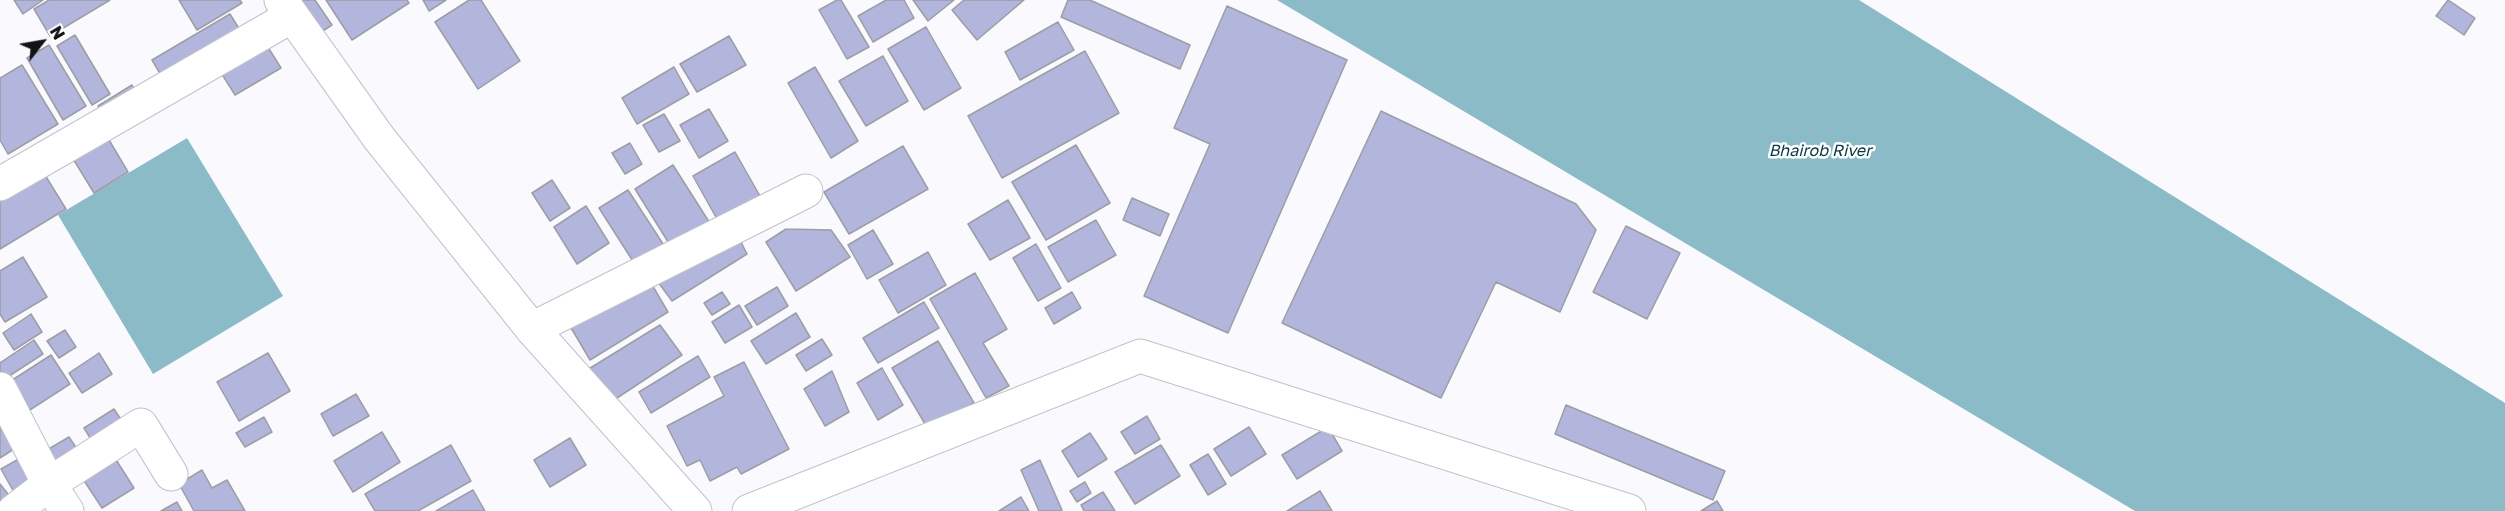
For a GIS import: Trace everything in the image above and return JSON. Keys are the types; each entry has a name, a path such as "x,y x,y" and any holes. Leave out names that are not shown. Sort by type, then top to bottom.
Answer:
{"street":[{"path":"0,184 286,8 379,138 532,329 695,511"},
{"path":"532,329 806,191"},
{"path":"749,511 1140,356 1629,511"},
{"path":"0,389 49,484 67,511"},
{"path":"14,511 49,484 141,426 171,474"}],"water":[{"name":"Bhairob River","path":"1277,0 1859,0 2505,403 2505,511 2135,511"},
{"path":"187,138 283,296 153,374 58,215"}],"building":[{"path":"14,0 43,0 23,14"},
{"path":"49,0 110,0 50,36 34,9"},
{"path":"179,0 240,0 242,3 197,30"},
{"path":"297,0 315,0 332,25 318,34"},
{"path":"326,0 407,0 409,3 352,40"},
{"path":"423,0 446,0 429,11"},
{"path":"469,0 481,0 520,61 478,89 435,22"},
{"path":"841,0 869,47 847,59 819,10"},
{"path":"886,0 904,0 914,18 873,42 858,16"},
{"path":"913,0 954,0 928,21"},
{"path":"964,0 1024,0 977,40 952,10"},
{"path":"1068,0 1090,0 1190,45 1180,69 1061,17"},
{"path":"2448,0 2475,18 2464,35 2436,16"},
{"path":"1227,6 1347,60 1228,333 1144,296 1210,144 1174,128"},
{"path":"230,14 246,40 168,87 152,60"},
{"path":"1058,22 1074,50 1020,80 1005,52"},
{"path":"926,27 961,88 924,110 888,49"},
{"path":"75,35 110,94 92,105 57,46"},
{"path":"729,36 746,65 697,92 680,64"},
{"path":"266,44 281,68 235,95 220,71"},
{"path":"49,45 86,106 63,120 27,58"},
{"path":"1085,51 1119,113 1002,178 968,116"},
{"path":"883,56 908,101 866,126 839,81"},
{"path":"22,65 58,124 8,154 0,140 0,78"},
{"path":"674,67 689,94 637,124 622,98"},
{"path":"815,67 858,141 831,158 788,83"},
{"path":"132,85 140,99 105,119 98,106"},
{"path":"709,109 728,141 699,158 680,125"},
{"path":"1381,111 1576,204 1596,230 1560,312 1496,282 1441,398 1282,323"},
{"path":"664,114 680,141 659,152 643,125"},
{"path":"102,128 128,172 94,193 67,149"},
{"path":"630,143 642,164 625,174 612,153"},
{"path":"1076,145 1110,203 1046,240 1012,182"},
{"path":"903,146 928,189 849,234 824,192"},
{"path":"735,152 764,203 722,228 693,176"},
{"path":"673,165 713,228 675,253 635,189"},
{"path":"40,167 66,209 0,249 0,192"},
{"path":"552,180 570,208 550,221 532,193"},
{"path":"628,190 665,247 636,266 599,208"},
{"path":"1132,198 1169,214 1160,236 1123,220"},
{"path":"1008,200 1030,238 990,260 968,224"},
{"path":"586,206 609,243 577,264 554,227"},
{"path":"1096,220 1116,255 1068,282 1048,247"},
{"path":"1626,226 1680,253 1647,319 1593,292"},
{"path":"734,228 747,254 672,301 655,278"},
{"path":"786,229 831,230 850,257 796,291 766,242"},
{"path":"873,230 893,264 867,279 848,245"},
{"path":"1036,244 1061,288 1038,301 1013,258"},
{"path":"928,252 946,285 898,313 879,280"},
{"path":"23,257 47,297 5,322 0,314 0,271"},
{"path":"975,273 1007,329 983,343 1009,386 986,398 930,299"},
{"path":"648,278 668,312 590,360 570,326"},
{"path":"777,287 788,306 757,325 745,306"},
{"path":"722,292 730,304 712,315 704,303"},
{"path":"1072,292 1081,308 1054,324 1045,308"},
{"path":"924,302 939,328 878,363 863,338"},
{"path":"739,305 752,327 725,343 712,322"},
{"path":"796,313 810,337 766,364 751,341"},
{"path":"31,314 42,332 14,350 3,333"},
{"path":"660,325 682,355 611,402 587,370"},
{"path":"65,330 76,347 59,358 47,341"},
{"path":"822,339 832,355 806,371 796,355"},
{"path":"34,340 43,354 3,380 0,376 0,363"},
{"path":"938,341 974,403 928,429 892,368"},
{"path":"99,353 112,374 82,393 69,373"},
{"path":"268,353 290,391 239,421 217,382"},
{"path":"51,355 70,384 22,415 3,386"},
{"path":"698,356 710,377 651,413 639,392"},
{"path":"744,362 789,449 741,474 737,467 710,481 700,460 687,466 667,426 724,396 714,377"},
{"path":"882,368 903,405 878,420 857,383"},
{"path":"832,371 849,412 825,426 804,389"},
{"path":"356,394 369,416 333,436 321,414"},
{"path":"1566,405 1725,471 1713,500 1555,434"},
{"path":"114,409 128,430 97,449 84,428"},
{"path":"1147,416 1160,439 1135,454 1121,432"},
{"path":"264,417 272,432 245,447 236,433"},
{"path":"9,422 23,443 0,458 0,428"},
{"path":"1249,427 1266,454 1231,476 1214,449"},
{"path":"1328,427 1342,451 1297,479 1282,455"},
{"path":"382,432 400,462 353,492 334,461"},
{"path":"1090,433 1107,459 1078,477 1062,451"},
{"path":"69,437 87,464 65,478 47,450"},
{"path":"570,438 586,465 550,487 534,460"},
{"path":"451,445 471,481 418,511 375,511 365,494"},
{"path":"1161,445 1180,476 1135,504 1115,472"},
{"path":"35,450 54,484 20,503 1,469"},
{"path":"1208,454 1226,484 1208,495 1190,465"},
{"path":"113,455 134,488 102,508 81,476"},
{"path":"1040,460 1062,510 1060,511 1039,511 1021,470"},
{"path":"202,470 212,488 227,480 245,511 194,511 179,484"},
{"path":"1085,482 1091,493 1077,502 1070,491"},
{"path":"0,484 12,499 0,508"},
{"path":"473,490 485,511 436,511"},
{"path":"1320,491 1332,511 1287,511"},
{"path":"1103,492 1115,511 1084,511 1081,505"},
{"path":"1021,497 1029,511 999,511"},
{"path":"1717,501 1723,511 1701,511"},
{"path":"177,502 182,511 161,511"}]}
